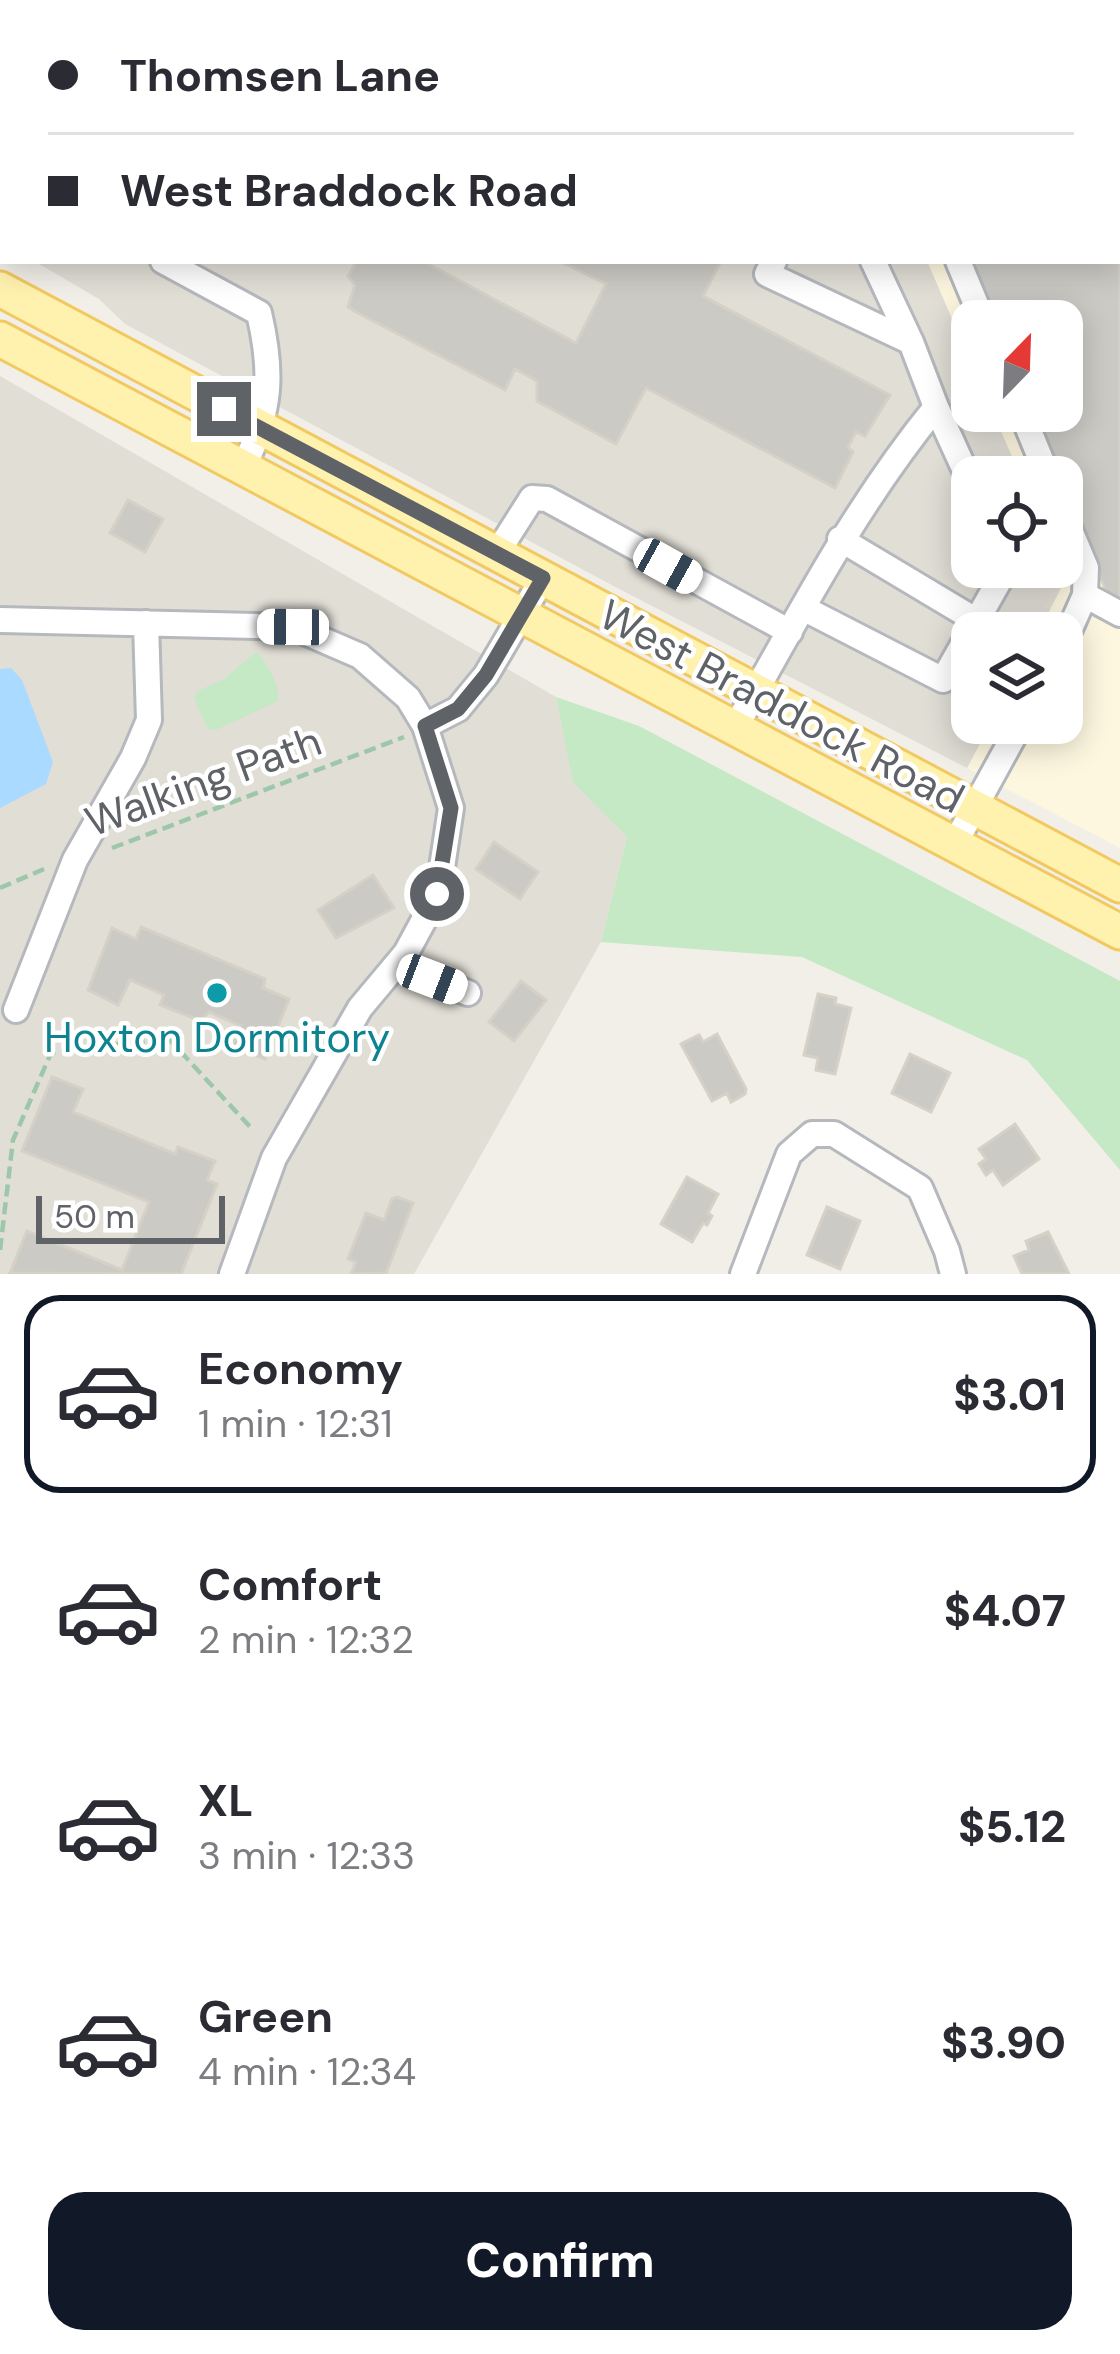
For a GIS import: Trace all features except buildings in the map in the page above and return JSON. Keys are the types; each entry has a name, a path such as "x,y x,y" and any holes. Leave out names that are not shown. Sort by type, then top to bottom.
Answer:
{"main road":[{"name":"West Braddock Road","path":"0,290 1120,885"},
{"name":"West Braddock Road","path":"0,339 1120,932"}],"street":[{"path":"169,264 259,313 270,359 262,428 244,466"},
{"path":"772,264 767,274 911,342"},
{"path":"874,264 958,456"},
{"path":"959,264 974,300"},
{"path":"735,728 840,538 889,464 936,407"},
{"path":"496,553 532,498 547,499 790,632"},
{"path":"840,538 964,612"},
{"path":"1078,612 1085,596 1083,561"},
{"path":"425,726 458,709 486,675 543,578"},
{"path":"1085,596 1120,614"},
{"path":"803,608 944,680 951,667"},
{"path":"0,620 293,627 361,656 408,698 425,726 451,808 437,894 397,964 360,1008 274,1158 232,1274"},
{"path":"16,1010 75,860 133,758 149,720 146,623"},
{"path":"954,845 1010,744"},
{"path":"397,964 468,993"},
{"path":"743,1274 789,1154 812,1134 834,1134 920,1188 953,1274"}],"path":[{"name":"Walking Path","path":"0,888 425,726"},
{"path":"0,1250 13,1140 51,1053 168,1038 253,1130"}],"shaded area":[{"path":"39,264 928,264 951,316 951,432 1001,432 1012,456 951,456 951,588 1061,588 1049,612 951,612 951,744 980,744 967,768 621,590 125,324 99,299"},
{"path":"928,264 1120,264 1120,848 967,768 980,744 1083,744 1083,612 1049,612 1061,588 1083,588 1083,456 1012,456 1001,432 1083,432 1083,300 951,300 951,316"},
{"path":"0,376 556,697 574,782 627,837 601,942 414,1274 0,1274"}],"green space":[{"path":"256,652 272,675 278,701 216,730 208,729 194,698 198,691 224,679"},
{"path":"556,697 639,726 1120,981 1120,1170 1027,1060 802,957 601,942 627,837 573,782"}],"water":[{"path":"11,668 22,680 53,762 46,784 0,808 0,669"}],"place":[{"name":"Hoxton Dormitory","path":"217,993"}],"route":[{"path":"224,409 543,578 486,675 458,709 425,726 451,808 437,894"}]}
